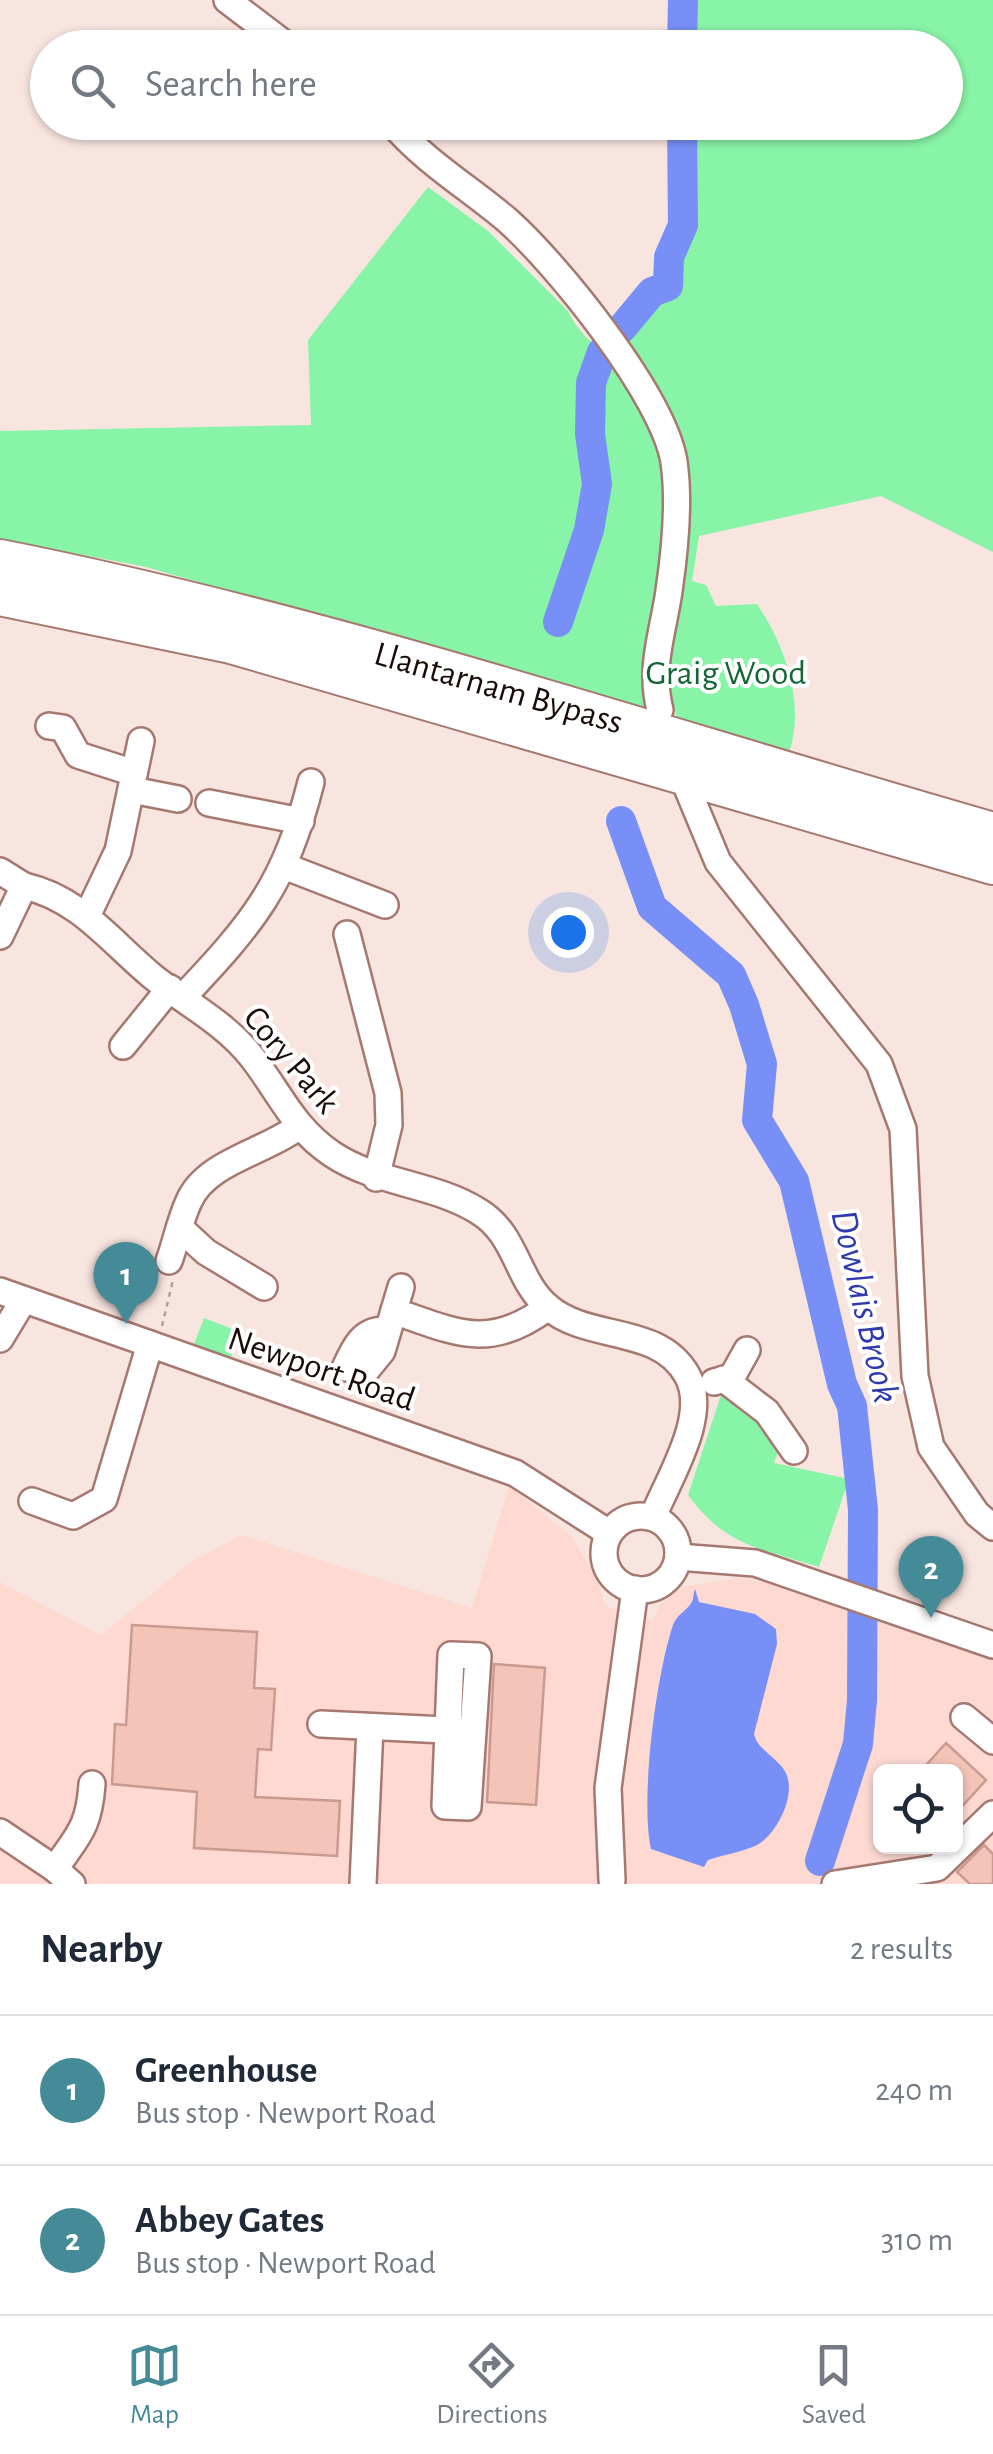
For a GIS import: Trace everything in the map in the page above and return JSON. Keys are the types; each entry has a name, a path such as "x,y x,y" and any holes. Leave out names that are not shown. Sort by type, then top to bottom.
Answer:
{"highway":[{"name":"Llantarnam Bypass","path":"0,560 238,614 734,752 993,832"},
{"name":"Llantarnam Bypass","path":"0,596 114,616 250,649 993,865"}],"street":[{"path":"227,0 266,30"},
{"path":"406,140 507,221 554,267 654,407 674,460 675,538 654,671 660,710"},
{"path":"49,726 64,728 78,755 178,799"},
{"path":"87,916 118,852 141,741"},
{"path":"123,1046 253,918 284,866 302,821 311,782"},
{"path":"688,790 718,862 878,1064 903,1129 915,1376 931,1447 977,1514 993,1527"},
{"path":"209,803 302,821"},
{"path":"284,866 385,905"},
{"name":"Cory Park","path":"0,871 24,886 49,892 87,916 176,993 232,1034 254,1059 298,1128 376,1178 462,1202 483,1214 501,1229 548,1307"},
{"path":"0,936 24,886"},
{"path":"348,934 388,1093 389,1125 376,1178"},
{"path":"169,1261 190,1199 204,1180 276,1144 298,1128"},
{"path":"180,1228 206,1252 264,1287"},
{"path":"0,1340 11,1296"},
{"name":"Newport Road","path":"11,1296 515,1472 609,1533"},
{"path":"353,1373 362,1338 394,1309 472,1336 500,1335 524,1325 548,1307 583,1325 649,1341 684,1370 693,1386 693,1417 652,1517"},
{"path":"32,1501 73,1516 104,1499 153,1346"},
{"path":"693,1386 732,1378 747,1350"},
{"path":"724,1379 767,1412 794,1451"},
{"path":"652,1517 675,1537 678,1556 668,1578 648,1589 635,1590 614,1578 604,1557 609,1533 628,1518 652,1517"},
{"path":"678,1556 755,1563 843,1590 993,1645"},
{"path":"614,1883 608,1788 635,1590"},
{"path":"964,1717 993,1741"},
{"path":"322,1724 460,1731"},
{"path":"362,1884 370,1727"},
{"path":"0,1832 63,1876 85,1827 92,1784"},
{"path":"835,1884 927,1877 945,1864 993,1814"}],"path":[{"path":"153,1346 175,1272 169,1261"}],"shaded area":[{"path":"509,1486 571,1536 597,1578 605,1606 653,1620 659,1606 680,1587 738,1578 764,1582 993,1658 993,1884 0,1884 0,1582 101,1635 190,1563 241,1535 472,1608"}],"green space":[{"name":"Graig Wood","path":"683,0 993,0 993,552 881,496 699,536 692,581 706,585 716,606 757,604 784,656 794,695 794,734 789,753 677,720 667,669 678,602 660,395 622,328 652,292 668,285 669,257 683,225 682,140 963,140 963,30 682,30"},
{"path":"428,187 488,231 568,311 582,332 625,376 645,412 659,449 668,517 658,599 642,665 654,713 146,567 0,539 0,431 311,425 308,340"},
{"path":"204,1318 240,1332 231,1358 193,1347"},
{"path":"721,1395 754,1410 780,1447 774,1463 849,1479 819,1567 731,1536 716,1526 688,1495"}],"water":[{"path":"695,1589 699,1602 755,1614 776,1629 777,1644 754,1734 784,1770 789,1789 778,1823 763,1841 708,1860 704,1867 651,1849 647,1800 651,1737 667,1647 673,1625 692,1602"}],"building":[{"path":"132,1625 257,1632 254,1688 275,1689 271,1750 258,1749 255,1797 340,1801 337,1856 194,1848 197,1792 112,1784 115,1724 126,1725"},
{"path":"494,1664 545,1668 536,1805 487,1802"},
{"path":"946,1743 986,1780 963,1805 963,1764 927,1764"},
{"path":"984,1845 993,1854 993,1884 970,1884 957,1872"}],"waterway":[{"name":"Dowlais Brook","path":"682,30 683,0"},
{"name":"Dowlais Brook","path":"622,328 652,292 668,286 669,257 683,225 682,140"},
{"name":"Dowlais Brook","path":"558,622 589,530 597,484 590,434 591,383 602,352"},
{"name":"Dowlais Brook","path":"621,821 652,907 731,975 744,1005 762,1064 757,1120 794,1181 842,1384 852,1406 863,1510 862,1700 858,1744 820,1861"}],"place":[{"name":"Greenhouse","path":"126,1324"},
{"name":"Abbey Gates","path":"931,1618"}]}
